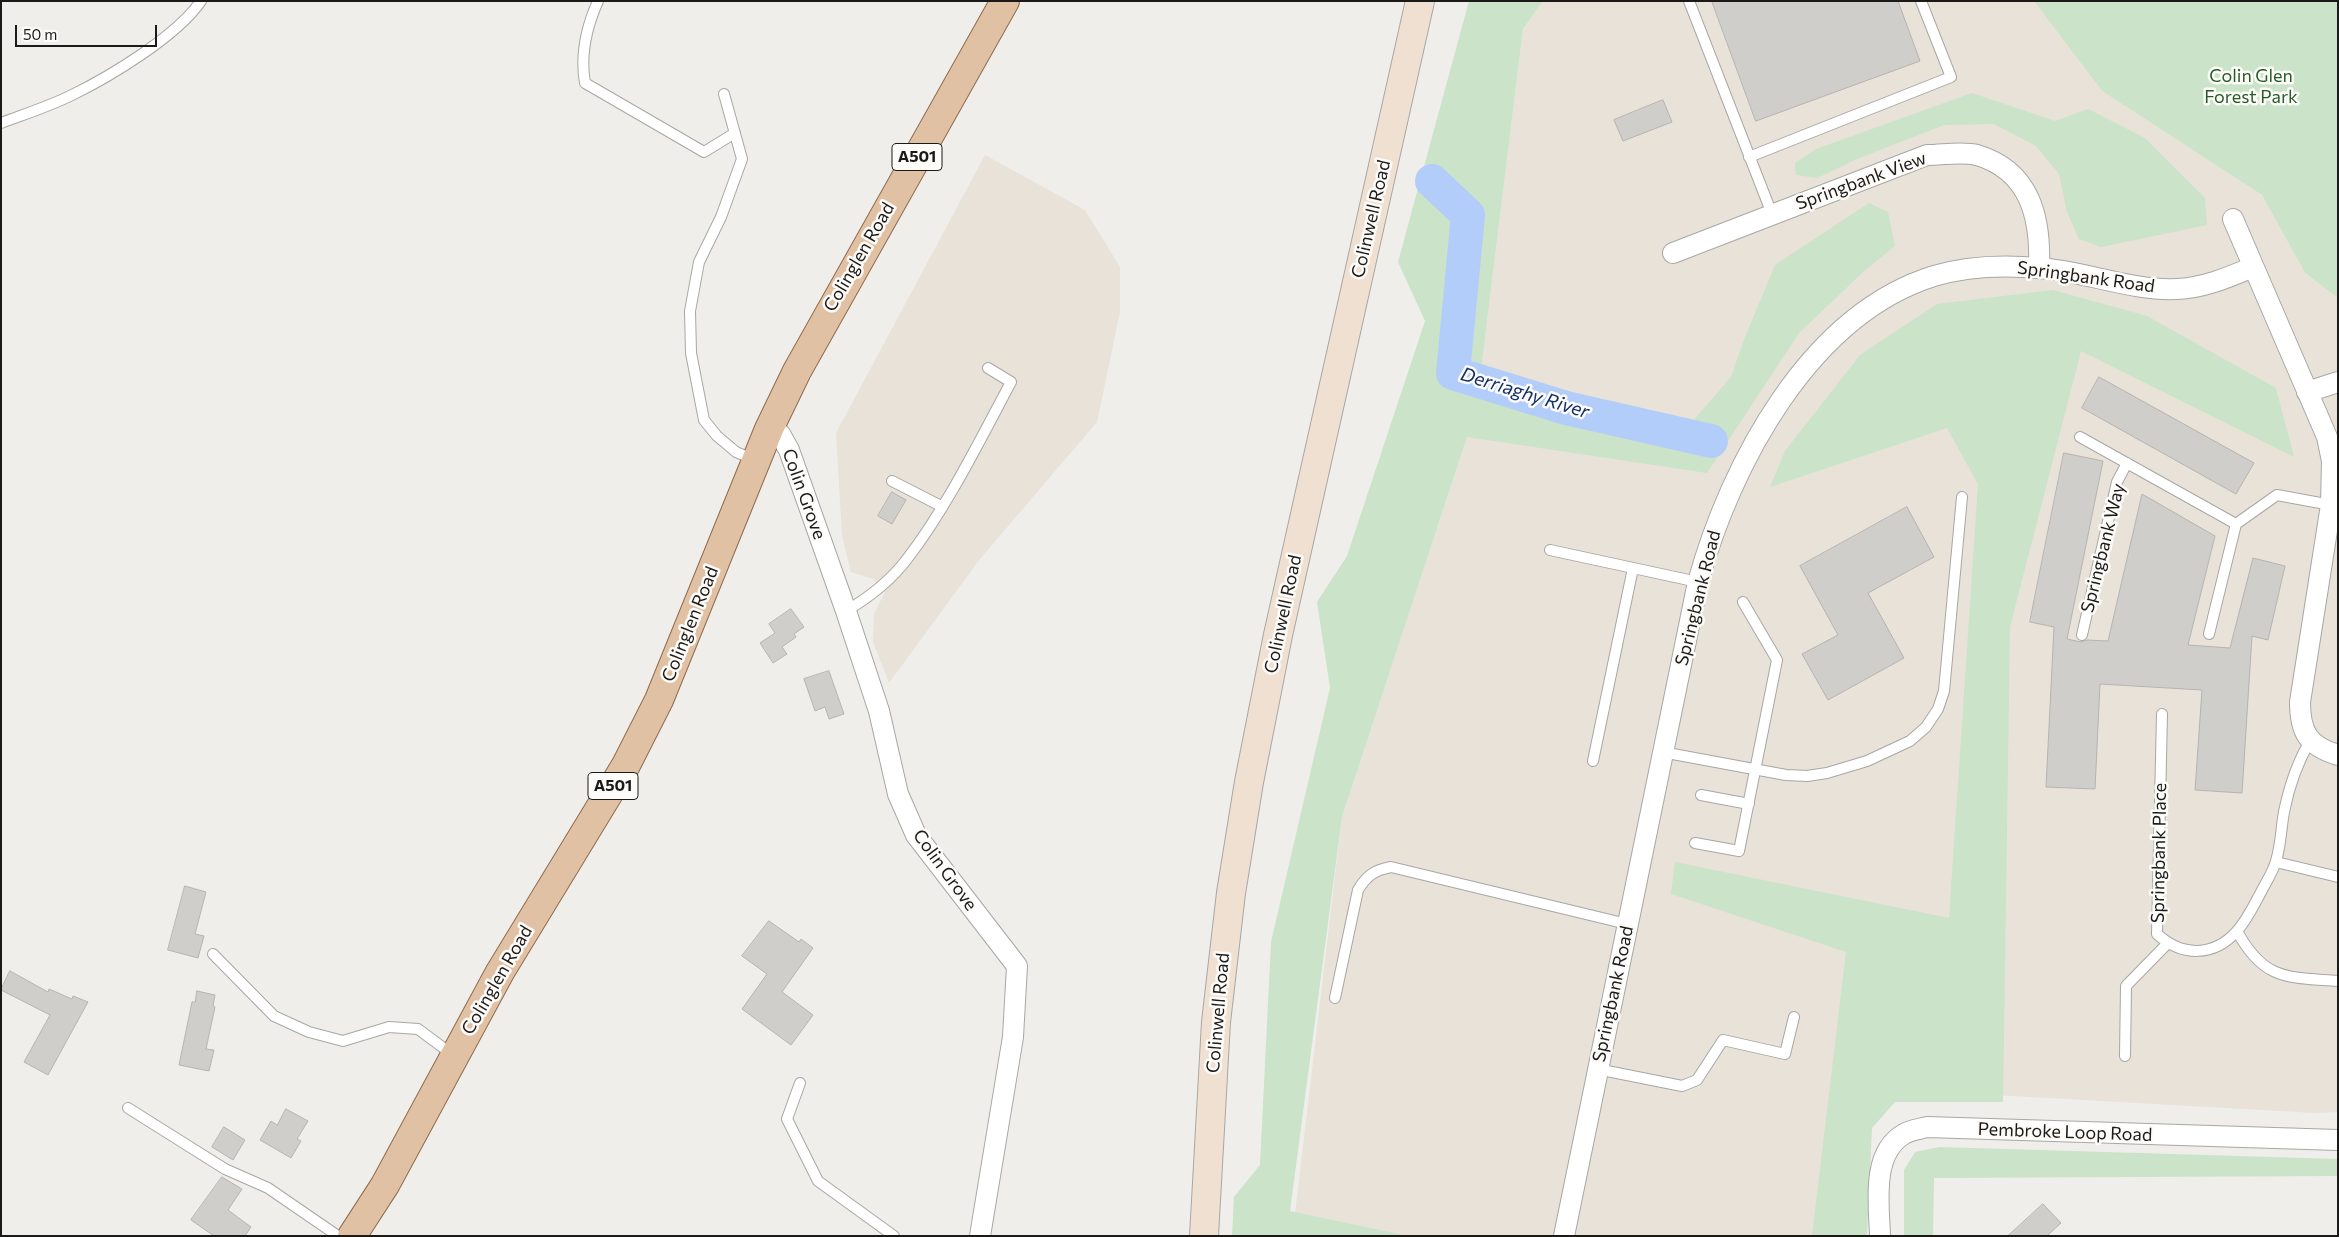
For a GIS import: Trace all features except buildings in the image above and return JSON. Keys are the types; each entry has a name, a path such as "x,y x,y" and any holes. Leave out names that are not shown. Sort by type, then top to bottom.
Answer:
{"main road":[{"name":"Colinglen Road","path":"352,1236 386,1185 500,972 630,757 659,700 688,632 769,429 828,312 1004,1"}],"street":[{"name":"Colinwell Road","path":"1204,1236 1216,1022 1231,892 1249,782 1286,596 1420,1"},
{"name":"Springbank View","path":"1673,253 1927,155 1976,155 2005,169 2027,194 2034,209 2039,268"},
{"path":"2233,219 2327,437 2332,461 2331,505 2300,702 2302,724 2310,740 2329,752 2338,755"},
{"name":"Springbank Road","path":"1564,1236 1698,582 1708,548 1732,484 1764,424 1808,367 1850,323 1880,301 1934,276 1970,269 2039,268 2177,289 2218,281 2253,267"},
{"path":"2307,392 2338,382"},
{"name":"Colin Grove","path":"769,429 780,434 789,450 846,611 878,711 898,794 916,835 1018,966 1013,1037 980,1236"},
{"name":"Pembroke Loop Road","path":"1880,1236 1882,1166 1888,1148 1905,1133 1927,1127 2338,1140"}],"lane":[{"path":"1,123 72,95 140,56 172,32 201,1"},
{"path":"598,1 585,42 582,64 585,83 704,152 735,133"},
{"path":"1689,1 1772,214"},
{"path":"1749,158 1951,76 1921,1"},
{"path":"724,94 742,159 722,217 699,262 690,312 691,353 704,420 717,436 736,452 756,461"},
{"path":"846,611 862,601 907,560 941,506 1011,382 988,368"},
{"name":"Springbank Way","path":"2080,437 2236,524"},
{"name":"Springbank Way","path":"2082,635 2117,482 2127,463"},
{"path":"892,481 941,506"},
{"path":"2209,634 2236,524 2277,494 2331,505"},
{"path":"1662,752 1756,770 1807,776 1841,770 1910,742 1926,727 1938,709 1944,691 1962,497"},
{"path":"1550,550 1698,582"},
{"path":"1593,761 1633,568"},
{"path":"1695,842 1739,851 1756,770 1777,660 1743,602"},
{"name":"Springbank Place","path":"2162,714 2157,934 2167,944 2184,951 2202,952 2218,947 2237,931 2251,910 2276,862 2284,812 2293,776 2310,740"},
{"path":"1701,794 1749,804"},
{"path":"2276,862 2338,876"},
{"path":"1336,998 1358,890 1365,878 1376,870 1391,866 1627,924"},
{"path":"2237,931 2248,952 2264,966 2278,974 2338,981"},
{"path":"2125,1056 2126,986 2167,944"},
{"path":"213,954 274,1016 309,1032 343,1041 390,1027 418,1029 454,1055"},
{"path":"1597,1069 1682,1086 1697,1080 1723,1040 1785,1054 1794,1017"},
{"path":"800,1083 787,1119 818,1182 894,1236"},
{"path":"128,1108 225,1169 268,1188 338,1236"}],"shaded area":[{"path":"1543,1 2034,1 2102,91 2262,195 2305,273 2338,298 2338,1112 2315,1113 1995,1095 1845,1095 1824,1236 1357,1236 1294,1222 1342,817 1467,437 1481,370 1523,29"},
{"path":"985,155 1085,210 1120,267 1120,312 1097,422 980,559 889,683 873,642 874,614 885,592 873,579 851,572 842,536 836,433"}],"green space":[{"path":"1469,1 1543,1 1523,29 1481,370 1693,421 1731,377 1745,337 1775,265 1869,203 1888,212 1895,246 1863,272 1799,333 1707,473 1467,437 1342,817 1290,1211 1408,1236 1232,1236 1234,1197 1260,1165 1271,942 1330,688 1317,602 1347,556 1425,321 1398,262"},
{"name":"Colin Glen Forest Park","path":"2034,1 2338,1 2338,298 2305,273 2262,195 2102,91"},
{"path":"1972,93 2055,121 2088,109 2145,138 2205,198 2207,225 2101,247 2079,239 2067,212 2059,174 2036,146 1994,124 1944,125 1857,159 1817,178 1796,175 1795,163 1816,149"},
{"path":"2053,290 2147,316 2276,388 2294,457 2081,351 2010,627 2003,1102 1895,1102 1872,1128 1867,1236 1812,1236 1846,952 1671,894 1675,862 1949,918 1978,484 1947,428 1770,487 1785,451 1860,355 1937,304"},
{"path":"1939,1147 2338,1159 2338,1176 1934,1178 1933,1236 1904,1236 1904,1170 1915,1152"}],"waterway":[{"name":"Derriaghy River","path":"1432,181 1468,215 1453,373 1566,408 1711,441"}]}
